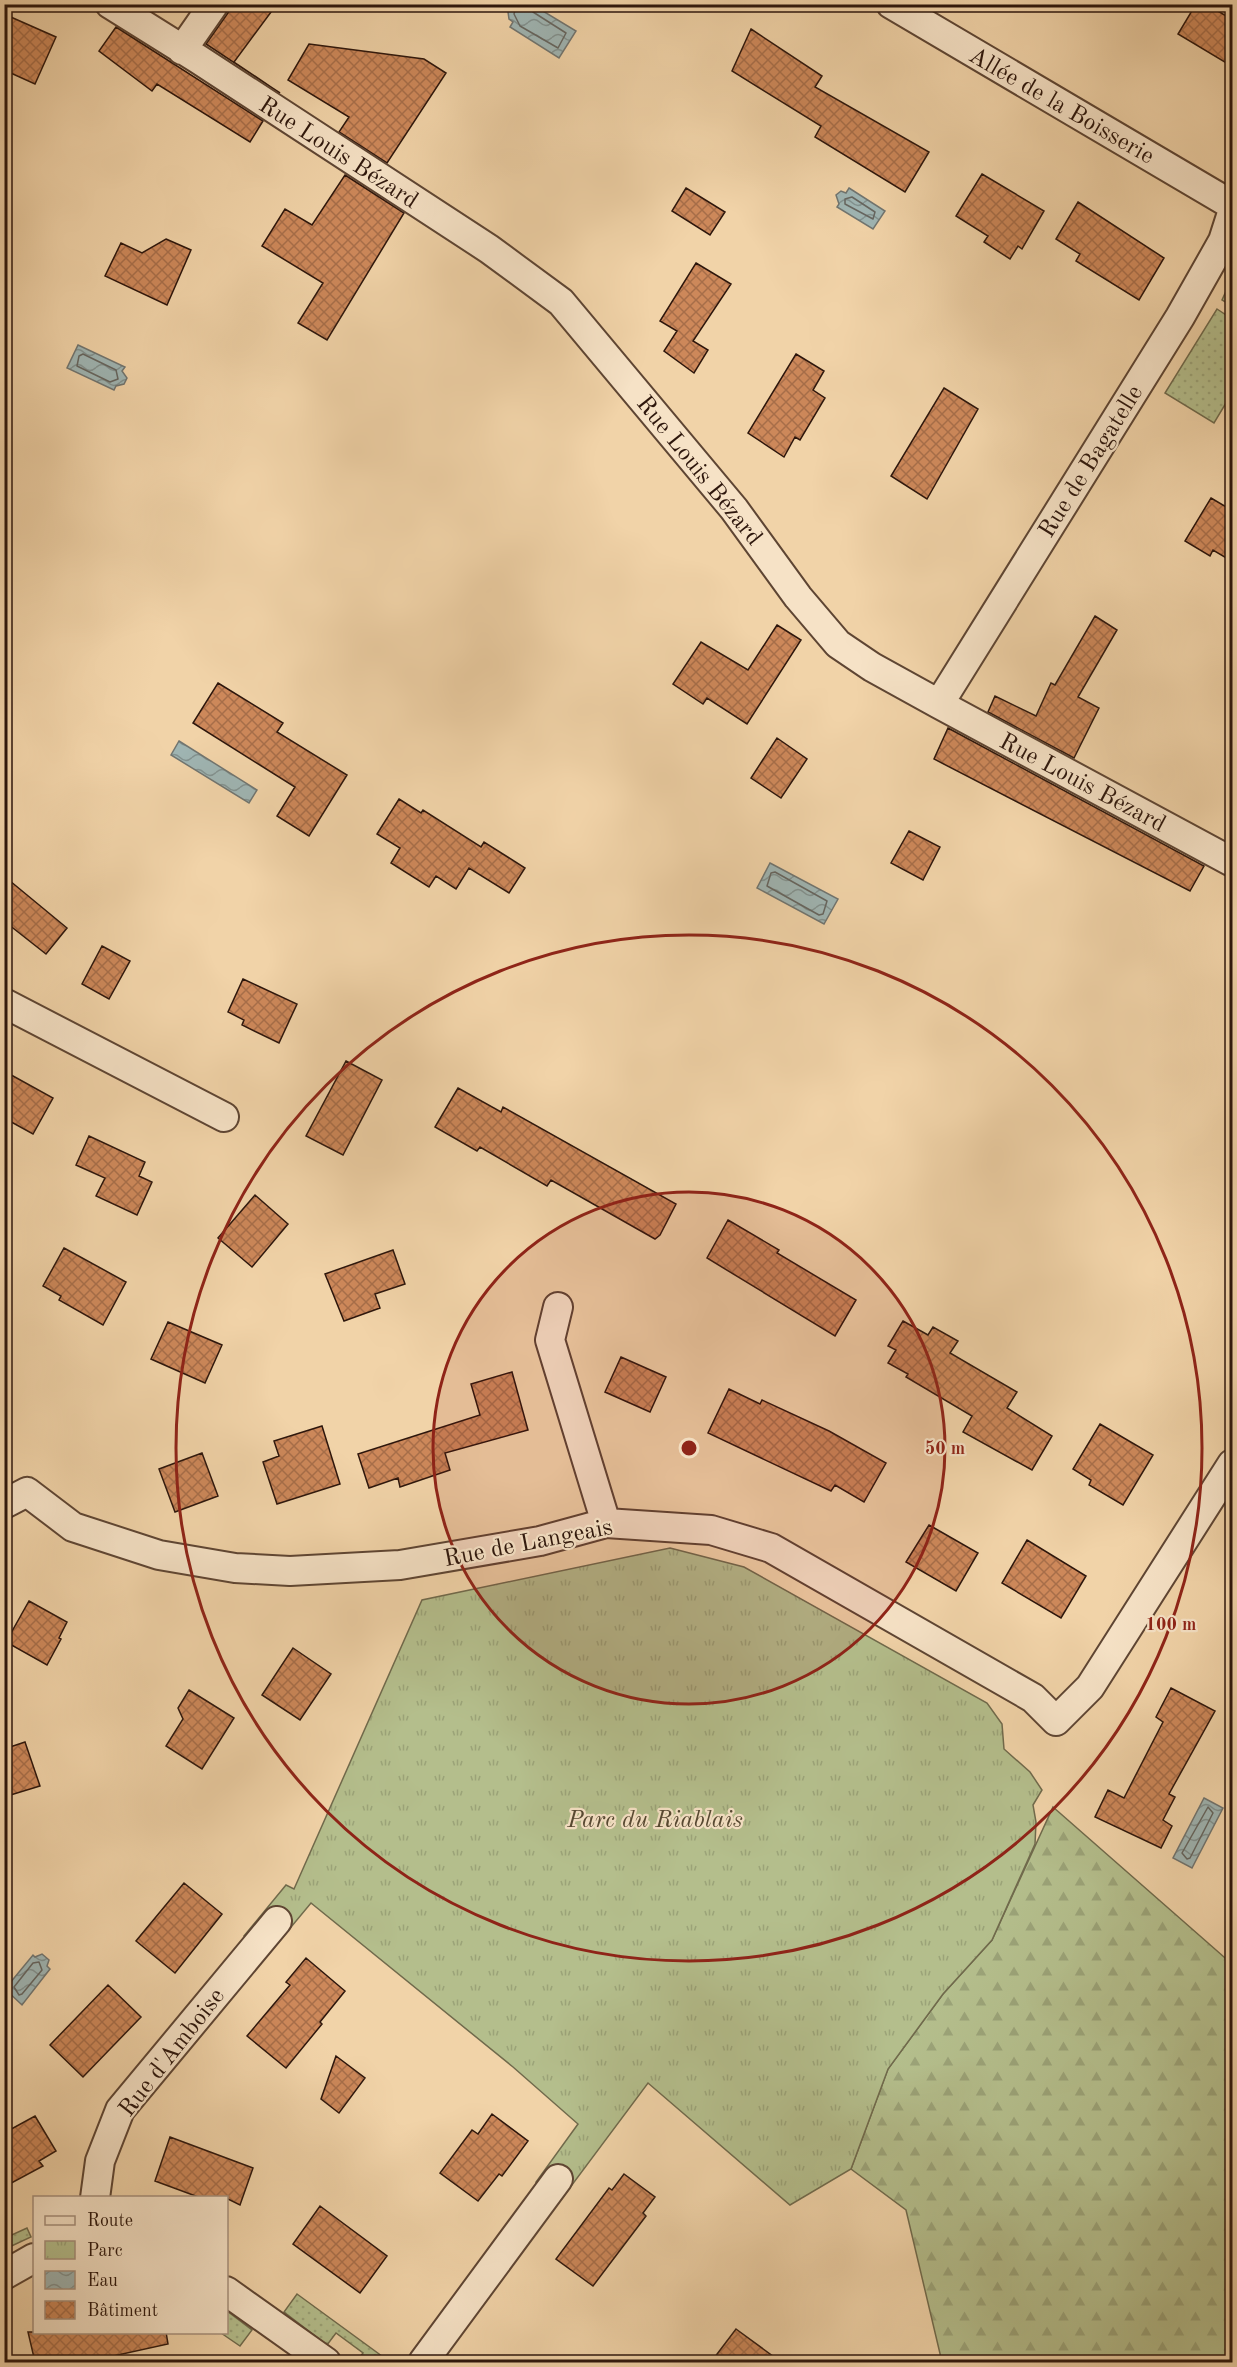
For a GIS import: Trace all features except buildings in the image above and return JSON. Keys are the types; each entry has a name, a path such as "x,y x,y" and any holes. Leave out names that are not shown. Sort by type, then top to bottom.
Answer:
{"street":[{"name":"Rue Louis Bézard","path":"110,4 489,249 561,302 735,509 798,597 838,644 872,667 939,704 1233,862"},
{"path":"182,50 214,4"},
{"name":"Allée de la Boisserie","path":"891,4 1233,205"},
{"name":"Rue de Bagatelle","path":"939,704 1180,317 1223,241 1233,213"},
{"path":"4,1003 224,1117"},
{"path":"558,1307 550,1340 606,1523"},
{"name":"Rue de Langeais","path":"4,1504 27,1492 73,1527 159,1555 235,1568 290,1571 400,1565 540,1541 606,1523 711,1530 771,1548 1033,1698 1056,1721 1090,1687 1233,1464"},
{"name":"Rue d'Amboise","path":"95,2196 100,2161 120,2110 277,1921"},
{"path":"423,2362 558,2179"},
{"path":"4,2275 33,2259"},
{"path":"228,2292 326,2362"}],"green space":[{"path":"1232,278 1232,306 1222,300"},
{"path":"1217,309 1232,319 1232,393 1214,423 1165,393"},
{"name":"Parc du Riablais","path":"670,1548 744,1567 987,1703 1002,1724 1004,1749 1030,1772 1042,1790 1033,1805 1036,1822 1035,1844 992,1940 943,1994 888,2069 851,2169 790,2205 648,2083 560,2201 536,2182 578,2124 513,2067 311,1903 267,1956 244,1936 286,1885 294,1889 422,1600"},
{"path":"1053,1807 1232,1964 1232,2362 942,2362 906,2210 851,2169 888,2069 943,1994 992,1940"},
{"path":"27,2228 31,2237 5,2249 5,2238"},
{"path":"297,2294 390,2362 356,2362 363,2353 336,2333 327,2345 284,2312"},
{"path":"228,2312 252,2330 240,2346 222,2334 228,2334"}],"water":[{"path":"515,5 533,5 576,31 559,58 510,27 513,22 509,19 508,12"},
{"path":"849,188 885,211 873,229 837,207 839,204 836,195 841,191 846,193"},
{"path":"78,345 125,367 122,371 127,378 124,384 116,386 114,390 67,368"},
{"path":"179,741 257,790 249,803 171,755"},
{"path":"770,863 838,899 824,924 757,888"},
{"path":"1204,1798 1223,1808 1192,1868 1173,1858"},
{"path":"42,1954 49,1960 47,1966 50,1969 22,2005 5,1989 33,1955 35,1957"}]}
